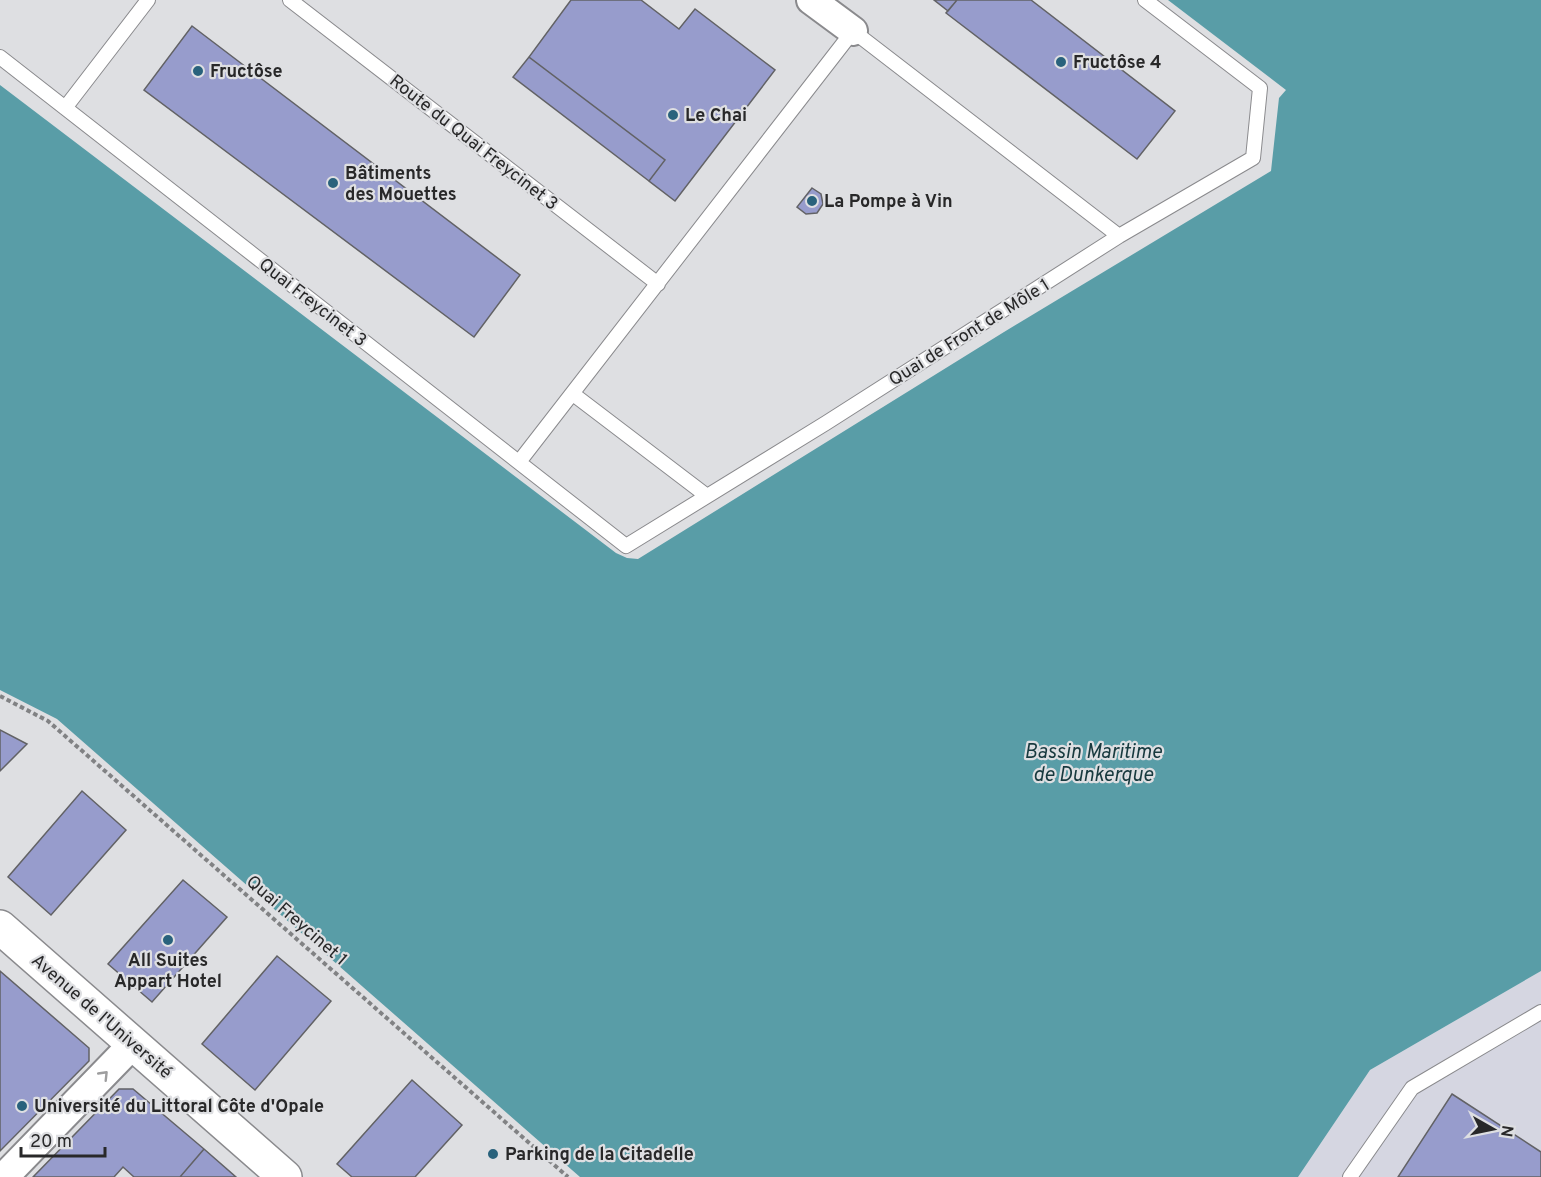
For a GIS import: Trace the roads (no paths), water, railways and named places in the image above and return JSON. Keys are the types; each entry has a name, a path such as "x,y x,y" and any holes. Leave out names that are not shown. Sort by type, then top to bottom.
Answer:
{"street":[{"path":"811,0 853,31"},
{"name":"Avenue de l'Université","path":"0,927 285,1177"},
{"path":"4,1177 133,1044"}],"lane":[{"path":"65,108 148,0"},
{"name":"Route du Quai Freycinet 3","path":"290,0 658,284"},
{"name":"Quai de Front de Môle 1","path":"627,546 1119,236 1253,158 1260,88 1145,0"},
{"path":"519,462 853,31 1119,236"},
{"name":"Quai Freycinet 3","path":"0,57 627,546"},
{"path":"573,394 707,496"},
{"path":"1350,1177 1412,1088 1541,1012"}],"water":[{"name":"Bassin Maritime de Dunkerque","path":"1168,0 1541,0 1541,971 1370,1070 1298,1177 580,1177 57,719 0,690 0,85 616,553 627,558 638,559 1004,332 1271,171 1279,98 1286,90"}],"place":[{"name":"Fructôse 4","path":"1061,62"},
{"name":"Fructôse","path":"198,71"},
{"name":"Le Chai","path":"673,115"},
{"name":"Bâtiments des Mouettes","path":"333,183"},
{"name":"La Pompe à Vin","path":"812,201"},
{"name":"All Suites Appart Hotel","path":"168,940"},
{"name":"Université du Littoral Côte d'Opale","path":"22,1106"},
{"name":"Parking de la Citadelle","path":"493,1154"}]}
